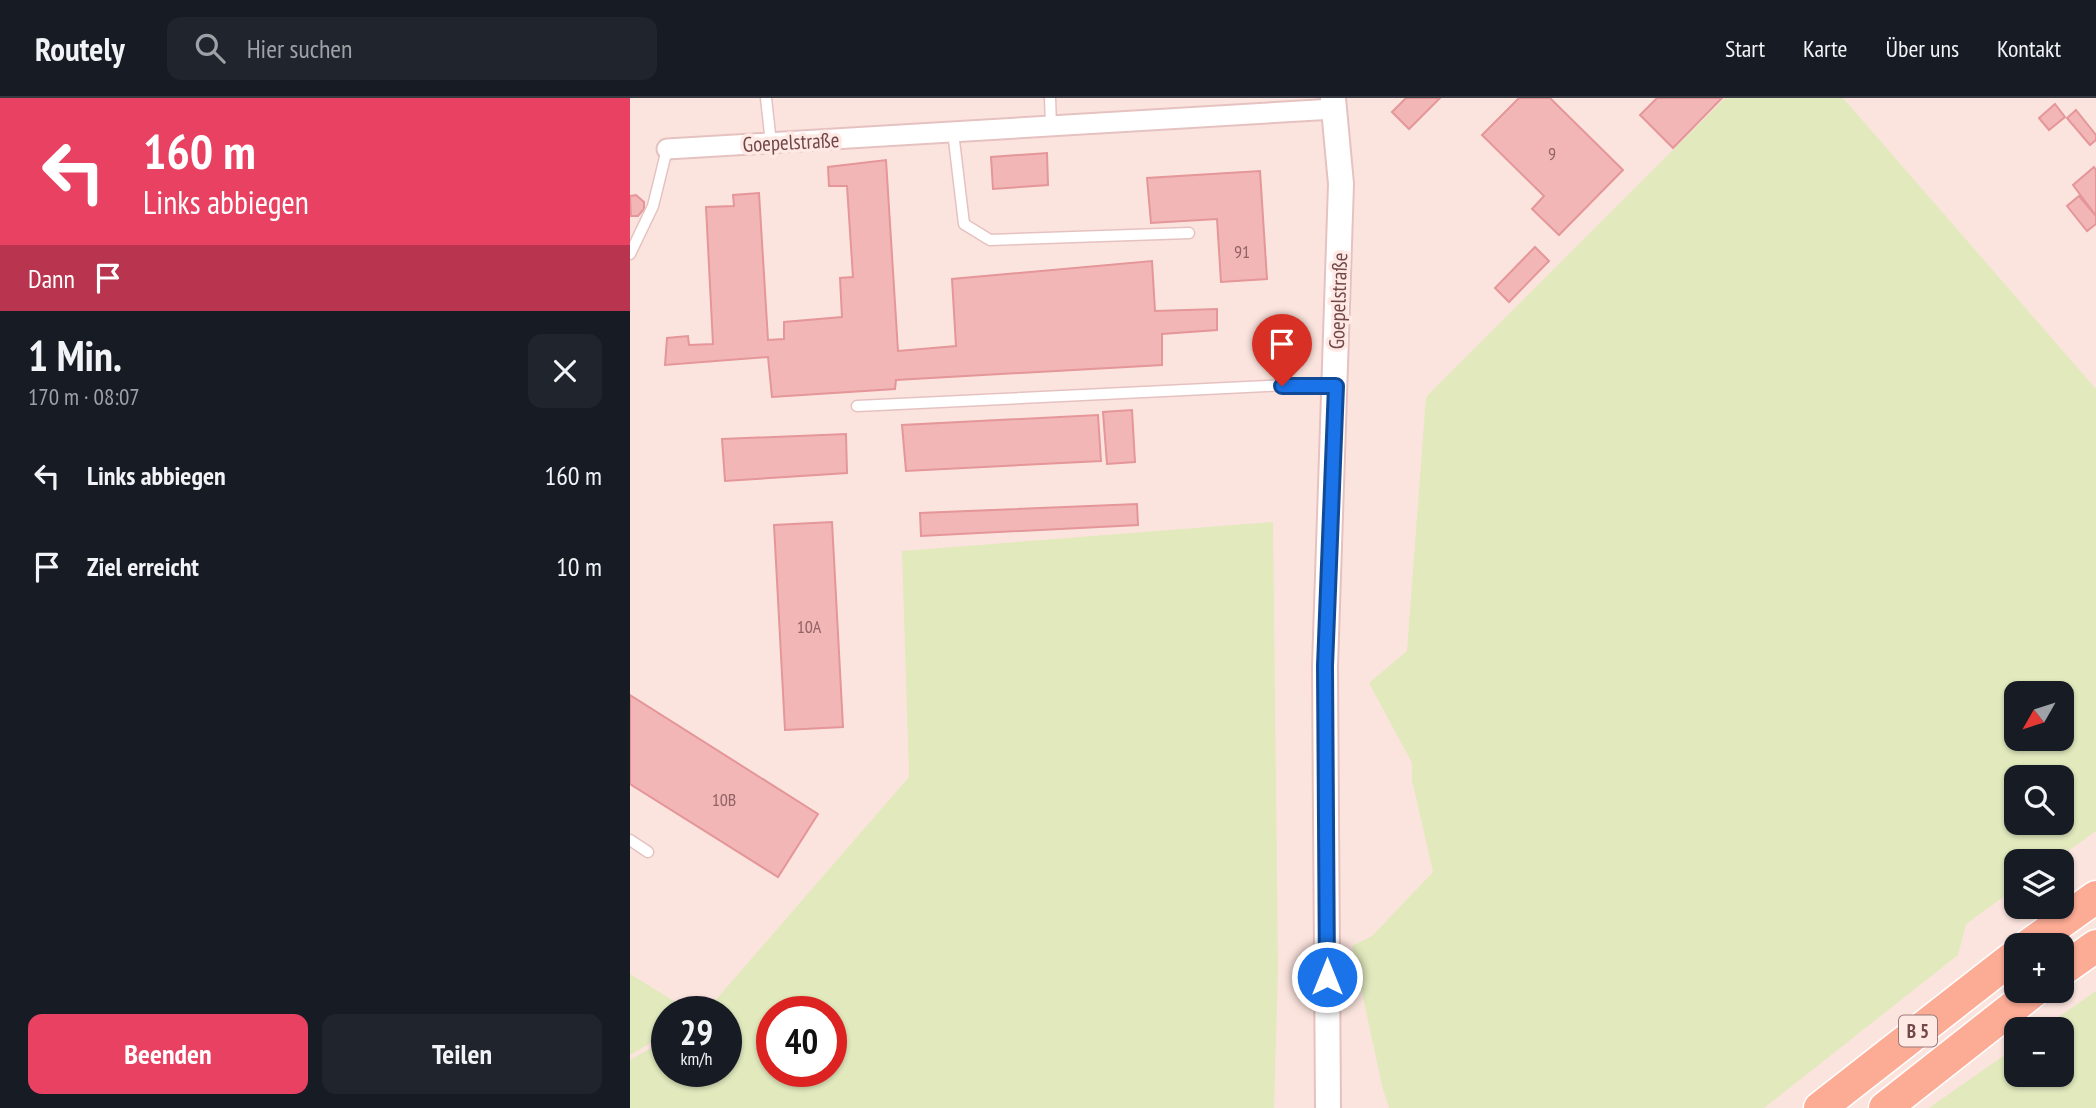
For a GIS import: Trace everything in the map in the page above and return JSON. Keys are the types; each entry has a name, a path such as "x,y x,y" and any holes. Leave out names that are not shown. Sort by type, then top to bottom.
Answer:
{"main road":[{"path":"2046,933 2096,897"},
{"path":"2074,962 2096,946"},
{"name":"B 5","path":"1820,1108 2004,964"},
{"name":"B 5","path":"1885,1108 2018,1003"}],"street":[{"name":"Goepelstraße","path":"667,149 1051,126 1333,104 1341,184 1325,666 1328,1108"},
{"name":"Goepelstraße","path":"1328,1082 1339,1108"}],"lane":[{"path":"766,98 771,143"},
{"path":"1050,98 1051,126"},
{"path":"953,132 964,224 990,240 1189,233"},
{"path":"630,254 653,206 667,149"},
{"path":"857,406 1308,384 1336,386"},
{"path":"630,840 648,852"}],"green space":[{"path":"1725,98 1843,98 2096,389 2096,831 2071,849 2004,849 2004,897 1966,924 1958,955 1764,1108 1389,1108 1352,946 1372,936 1433,872 1412,780 1412,763 1369,683 1407,651 1426,397"},
{"path":"1273,522 1278,969 1274,1108 630,1108 630,1060 651,1048 651,1087 742,1087 742,996 719,996 909,777 902,551"},
{"path":"630,974 666,996 651,996 651,1043 630,1055"},
{"path":"2096,991 2096,1108 1929,1108 2004,1055 2004,1087 2074,1087 2074,1017 2058,1017"}],"building":[{"path":"1406,98 1440,98 1409,129 1392,112"},
{"path":"1519,98 1550,98 1623,170 1559,235 1532,209 1544,196 1482,135"},
{"path":"1657,98 1722,98 1673,148 1640,115"},
{"path":"2055,104 2065,117 2049,130 2039,118"},
{"path":"2076,110 2096,135 2096,140 2090,145 2067,118"},
{"path":"1047,153 1048,185 993,189 991,157"},
{"path":"886,160 898,351 956,346 952,279 1152,261 1155,311 1217,309 1217,330 1162,334 1162,365 896,380 895,389 772,397 768,357 665,365 667,338 688,336 689,345 713,344 706,207 734,206 733,195 759,193 768,340 784,339 784,322 842,317 840,278 853,277 847,186 829,186 828,167"},
{"path":"2094,167 2096,170 2096,216 2073,185"},
{"path":"1260,171 1267,279 1221,282 1217,219 1151,223 1147,178"},
{"path":"636,195 644,202 644,209 638,216 631,216 630,196"},
{"path":"2079,196 2096,216 2096,224 2087,231 2067,206"},
{"path":"1535,247 1549,261 1509,302 1495,288"},
{"path":"1132,410 1135,462 1107,464 1103,412"},
{"path":"1098,415 1101,461 906,471 902,425"},
{"path":"846,434 847,473 725,481 722,439"},
{"path":"1137,504 1138,525 921,536 920,513"},
{"path":"832,522 843,727 785,730 774,525"},
{"path":"630,695 818,814 778,877 630,784"}],"route":[{"path":"1282,386 1336,386 1325,666 1327,977"}]}
